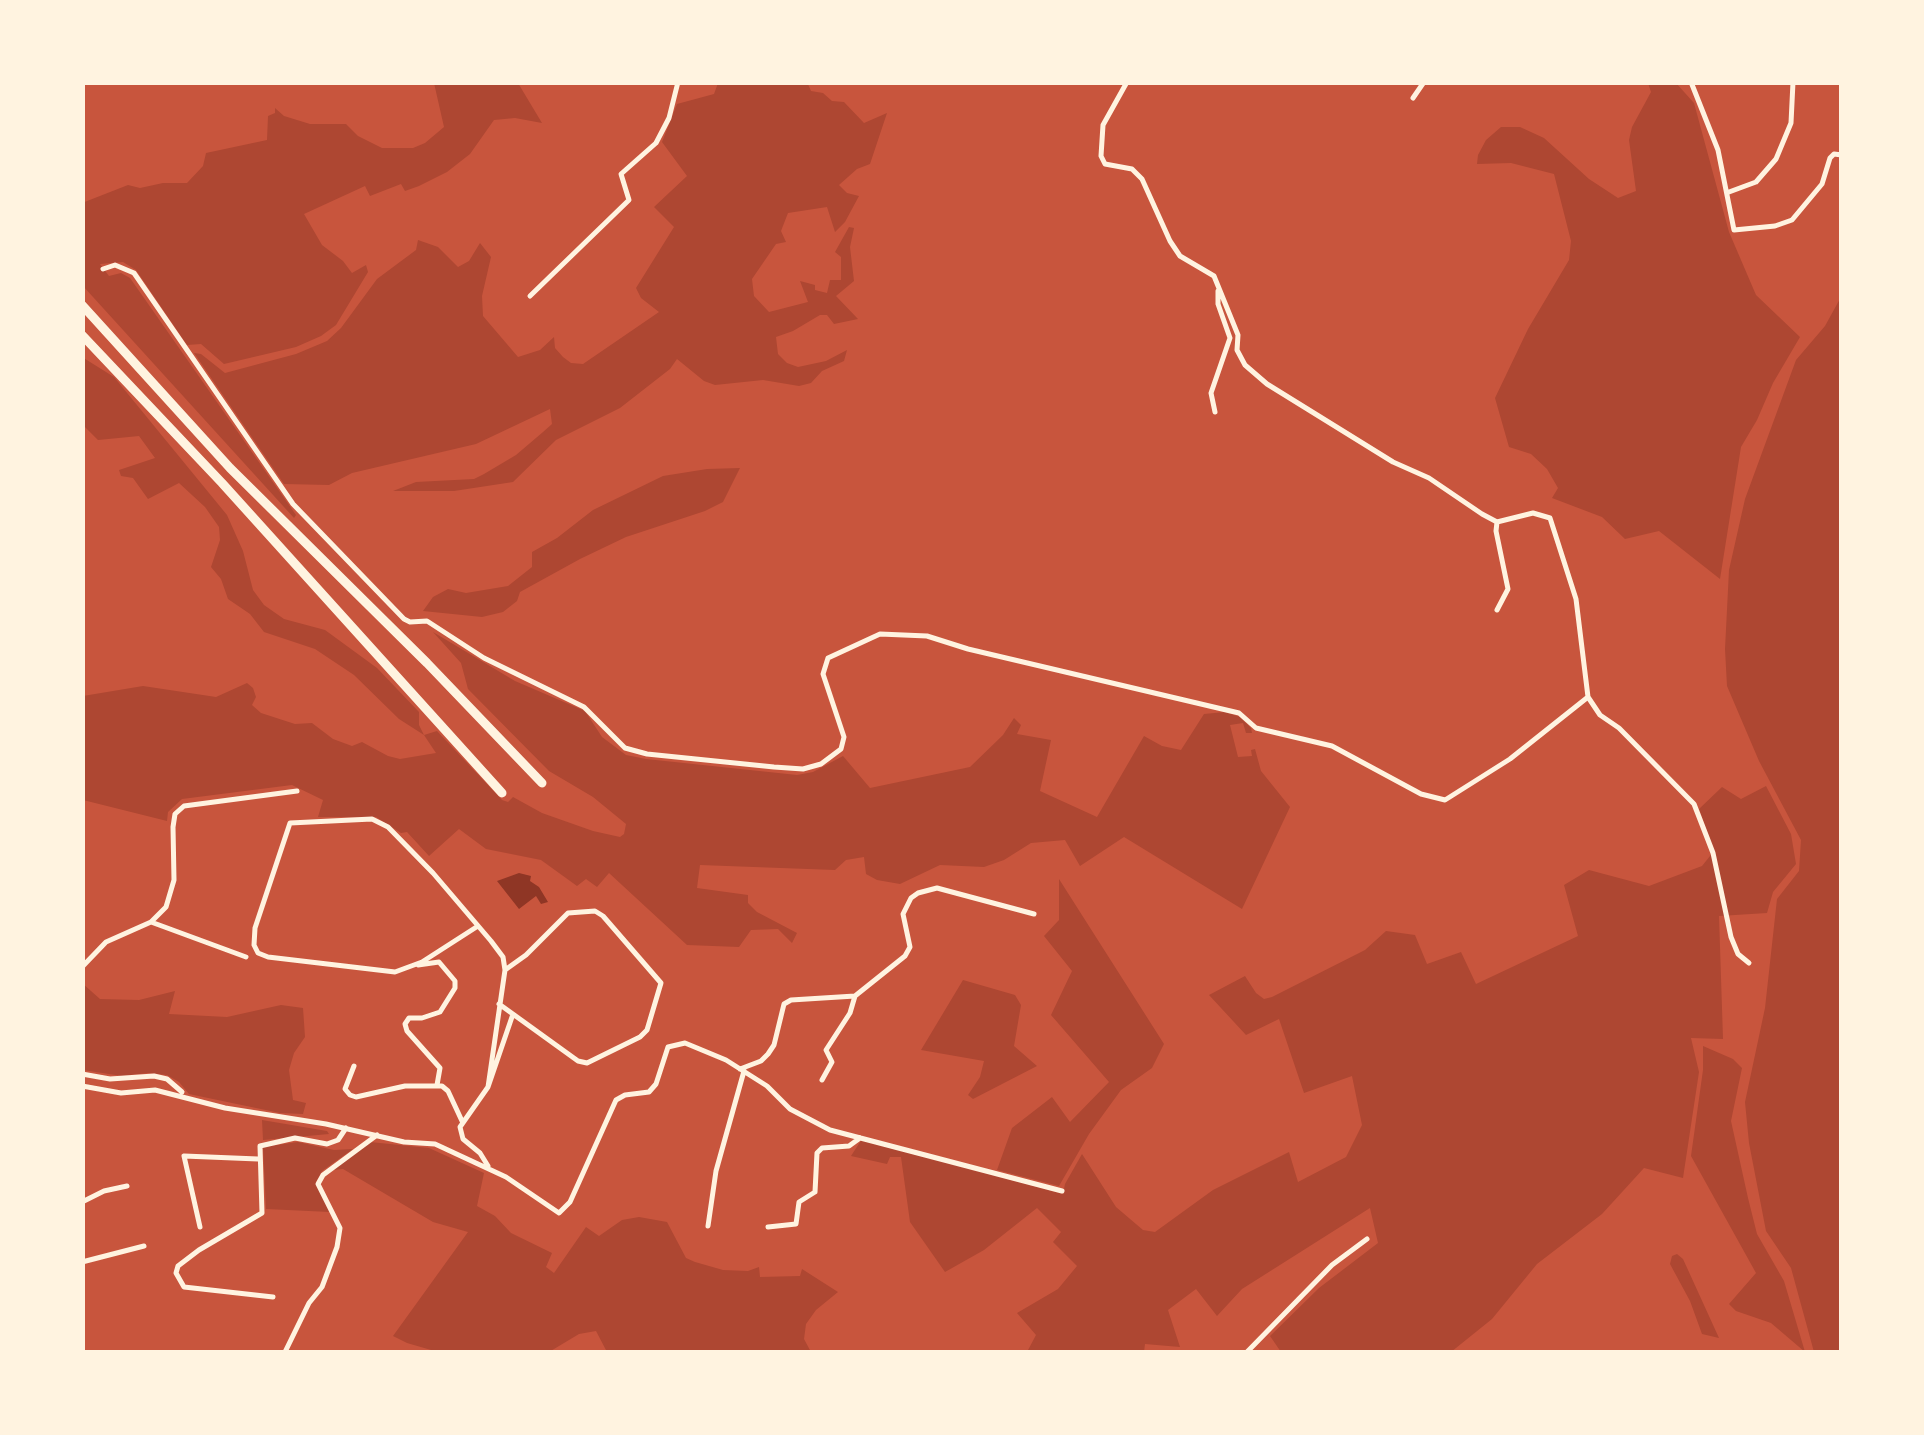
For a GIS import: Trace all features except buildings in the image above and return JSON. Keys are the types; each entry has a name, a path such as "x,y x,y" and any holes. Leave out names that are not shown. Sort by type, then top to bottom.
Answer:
{"highway":[{"path":"82,304 230,468 542,783"},
{"path":"82,335 222,483 502,793"}],"street":[{"path":"530,296 628,200 621,174 656,143 670,118 678,82"},
{"path":"1127,82 1103,125 1101,156 1105,164 1132,170 1142,179 1180,256 1214,276 1238,335 1237,350 1245,365 1267,384 1497,522 1533,512 1550,518 1576,599 1588,697 1600,716 1618,728 1694,804 1712,853 1731,937 1738,954 1748,963"},
{"path":"1413,98 1424,82"},
{"path":"1691,82 1710,126 1729,192 1734,230 1776,226 1798,215 1822,184 1830,158 1842,155"},
{"path":"1729,192 1756,182 1776,159 1790,124 1793,82"},
{"path":"103,269 115,265 134,273 293,504 404,619 427,621 500,667 584,707 630,750 774,767 803,769 821,764 841,749 844,738 843,725 826,684 824,667 828,658 880,634 927,636 1238,713 1256,728 1332,746 1421,794 1445,800 1510,759 1588,697"},
{"path":"1215,412 1212,388 1230,338 1217,298 1219,288"},
{"path":"1497,522 1508,589 1497,610"},
{"path":"82,967 106,942 160,916 171,896 174,880 175,814 184,806 297,791"},
{"path":"478,926 416,965 395,972 258,954 254,944 255,928 290,824 372,819 388,827 410,847 478,926 504,957 488,1087"},
{"path":"822,1080 832,1062 826,1050 850,1013 855,996 910,947 903,914 918,892 937,888 1034,914"},
{"path":"499,1004 578,1061 587,1063 647,1030 661,982 603,916 583,910 568,913 526,955 504,970"},
{"path":"151,922 246,957"},
{"path":"416,965 439,962 455,981 455,988 440,1012 410,1018 406,1024 407,1030 436,1059 440,1068 437,1085"},
{"path":"742,1070 761,1061 774,1045 784,1004 791,1000 855,996"},
{"path":"462,1121 488,1087 513,1014"},
{"path":"82,1086 121,1093 154,1090 225,1108 435,1144 506,1177 554,1213 563,1213 616,1100 648,1092 656,1084 672,1044 685,1043 742,1070 767,1086 790,1109 830,1130 1062,1191"},
{"path":"354,1066 346,1089 356,1097 405,1086 437,1085 448,1091 462,1121 463,1139 480,1153 489,1169"},
{"path":"708,1226 716,1171 742,1070"},
{"path":"82,1074 110,1079 154,1076 167,1079 182,1092"},
{"path":"273,1297 184,1288 176,1273 178,1266 262,1214 260,1146 296,1138 327,1144 338,1140 346,1128"},
{"path":"285,1352 309,1303 322,1287 337,1247 340,1228 318,1184 322,1175 378,1135"},
{"path":"768,1227 796,1224 800,1202 815,1192 817,1153 822,1148 849,1146 862,1137"},
{"path":"200,1227 184,1156 259,1159"},
{"path":"82,1202 104,1191 128,1186"},
{"path":"1247,1352 1332,1264 1367,1239"},
{"path":"82,1262 144,1246"}],"shaded area":[{"path":"807,82 811,91 844,102 864,123 887,113 870,164 857,169 839,185 847,193 859,196 845,222 835,232 827,207 788,213 781,231 786,242 776,244 752,279 754,296 769,312 808,302 800,281 827,293 830,280 841,280 841,257 835,252 849,227 854,228 850,247 854,281 836,296 858,319 834,324 827,315 820,315 776,337 778,354 798,367 826,361 847,350 844,361 822,371 811,383 799,386 763,380 715,385 677,359 670,369 620,408 556,440 513,482 454,491 393,491 416,482 474,479 484,474 516,455 552,424 550,409 476,444 352,473 329,485 284,484 194,353 225,373 296,354 327,341 377,279 416,250 418,240 438,247 458,267 469,261 480,243 491,257 482,296 483,316 518,357 540,350 554,337 555,348 563,357 571,363 583,364 659,312 641,298 636,288 674,227 654,207 687,176 662,142 677,104 714,94 718,83"},
{"path":"434,83 518,83 542,123 515,118 494,120 470,154 447,172 419,186 405,191 401,184 370,196 365,186 304,214 322,245 352,273 366,265 368,272 336,325 321,336 296,347 224,364 201,344 187,345 136,270 123,262 100,264 109,276 121,273 130,278 296,515 294,518 83,286 82,203 128,185 140,188 187,183 203,166 206,153 267,140 268,116 275,113 275,108 284,116 310,124 346,124 358,136 382,148 413,148 444,127"},
{"path":"1648,83 1676,83 1694,103 1729,232 1756,295 1800,337 1741,447 1720,579 1659,531 1625,539 1602,517 1552,498 1558,488 1547,469 1531,454 1509,447 1495,398 1528,329 1569,260 1571,241 1554,174 1511,163 1477,164 1478,155 1486,140 1501,127 1520,127 1544,138 1589,179 1618,198 1636,191 1629,140 1651,92"},
{"path":"1841,297 1842,1352 1814,1352 1791,1268 1766,1231 1745,1102 1765,1008 1777,899 1799,871 1801,840 1759,761 1727,686 1725,649 1729,570 1745,499 1796,360 1825,326"},
{"path":"82,357 114,377 227,515 243,551 253,590 264,605 284,619 325,630 377,668 419,712 424,735 399,719 354,675 315,649 264,632 250,614 228,599 221,579 211,567 220,540 219,527 205,507 179,483 148,499 133,478 121,476 119,470 155,458 139,436 98,440 83,425"},
{"path":"740,468 723,502 626,537 580,559 520,592 517,601 503,612 482,617 423,611 433,597 448,589 466,593 508,586 532,567 532,552 593,510 663,476"},
{"path":"433,632 515,681 585,711 602,737 626,755 797,775 813,772 843,756 870,788 970,767 1003,735 1014,718 1021,725 1017,734 1051,740 1040,791 1097,817 1144,736 1181,750 1204,714 1225,712 1240,717 1251,728 1252,733 1246,733 1243,723 1230,725 1238,757 1252,756 1251,750 1255,749 1261,771 1290,807 1242,909 1124,837 1080,866 1065,840 1031,843 984,867 940,865 900,884 866,874 864,857 846,860 835,870 700,865 697,888 748,895 748,903 757,912 797,933 792,943 778,929 751,930 739,947 687,945 609,873 597,887 586,879 577,886 541,860 486,849 459,829 429,856 407,832 401,833 376,817 318,817 323,800 292,785 182,799 168,812 167,821 83,800 83,696 143,686 216,697 247,683 256,697 252,705 261,713 295,724 312,723 333,739 352,746 362,742 400,759 436,753 424,735 437,731 502,800 508,802 513,797 542,813 593,831 620,837 624,834 626,824 593,797 549,771 468,689 461,663"},
{"path":"1766,786 1791,834 1796,864 1773,892 1767,913 1719,916 1723,1039 1691,1038 1699,1072 1683,1178 1644,1168 1602,1214 1537,1264 1492,1319 1451,1352 1281,1352 1270,1336 1319,1288 1378,1243 1370,1208 1242,1289 1217,1316 1196,1289 1168,1310 1180,1347 1145,1344 1144,1352 1027,1352 1036,1335 1017,1313 1058,1289 1077,1266 1053,1242 1061,1232 1037,1208 984,1250 945,1272 910,1222 901,1157 890,1157 887,1164 851,1156 862,1139 1063,1194 1082,1154 1116,1207 1143,1230 1155,1232 1213,1190 1289,1152 1298,1182 1346,1157 1362,1125 1352,1076 1304,1093 1279,1019 1246,1035 1209,995 1245,976 1256,993 1264,999 1272,997 1365,950 1386,931 1415,935 1427,964 1461,952 1476,984 1578,936 1564,885 1589,870 1649,886 1702,866 1714,851 1699,809 1722,787 1741,799"},
{"path":"519,873 531,876 530,881 548,902 541,904 536,896 519,909 497,881"},
{"path":"1059,879 1164,1044 1152,1068 1121,1090 1089,1134 1059,1186 997,1170 1012,1128 1052,1097 1070,1122 1109,1082 1051,1015 1072,971 1044,936 1059,920"},
{"path":"963,980 1015,995 1021,1005 1014,1046 1037,1066 973,1099 968,1095 980,1077 984,1061 921,1050"},
{"path":"82,983 100,999 139,1000 175,991 169,1014 227,1017 281,1005 303,1008 305,1037 289,1070 293,1100 306,1103 303,1114 189,1094 167,1075 122,1076 83,1070"},
{"path":"1703,1046 1733,1059 1742,1068 1731,1121 1748,1198 1757,1234 1784,1281 1805,1352 1771,1323 1736,1311 1729,1304 1756,1273 1691,1156"},
{"path":"262,1120 327,1131 329,1134 263,1140"},
{"path":"298,1142 334,1150 353,1149 322,1171 316,1182 330,1212 266,1209 263,1147"},
{"path":"370,1142 429,1148 484,1173 477,1206 495,1216 511,1233 552,1253 546,1267 554,1273 586,1227 599,1236 622,1220 639,1217 667,1222 686,1258 695,1262 723,1270 748,1271 759,1267 760,1277 800,1276 802,1269 838,1292 806,1324 804,1339 811,1352 607,1352 596,1331 579,1334 549,1352 438,1352 407,1343 393,1336 468,1232 433,1222 343,1169 333,1170"},
{"path":"1677,1254 1683,1259 1719,1338 1702,1334 1670,1264"}]}
